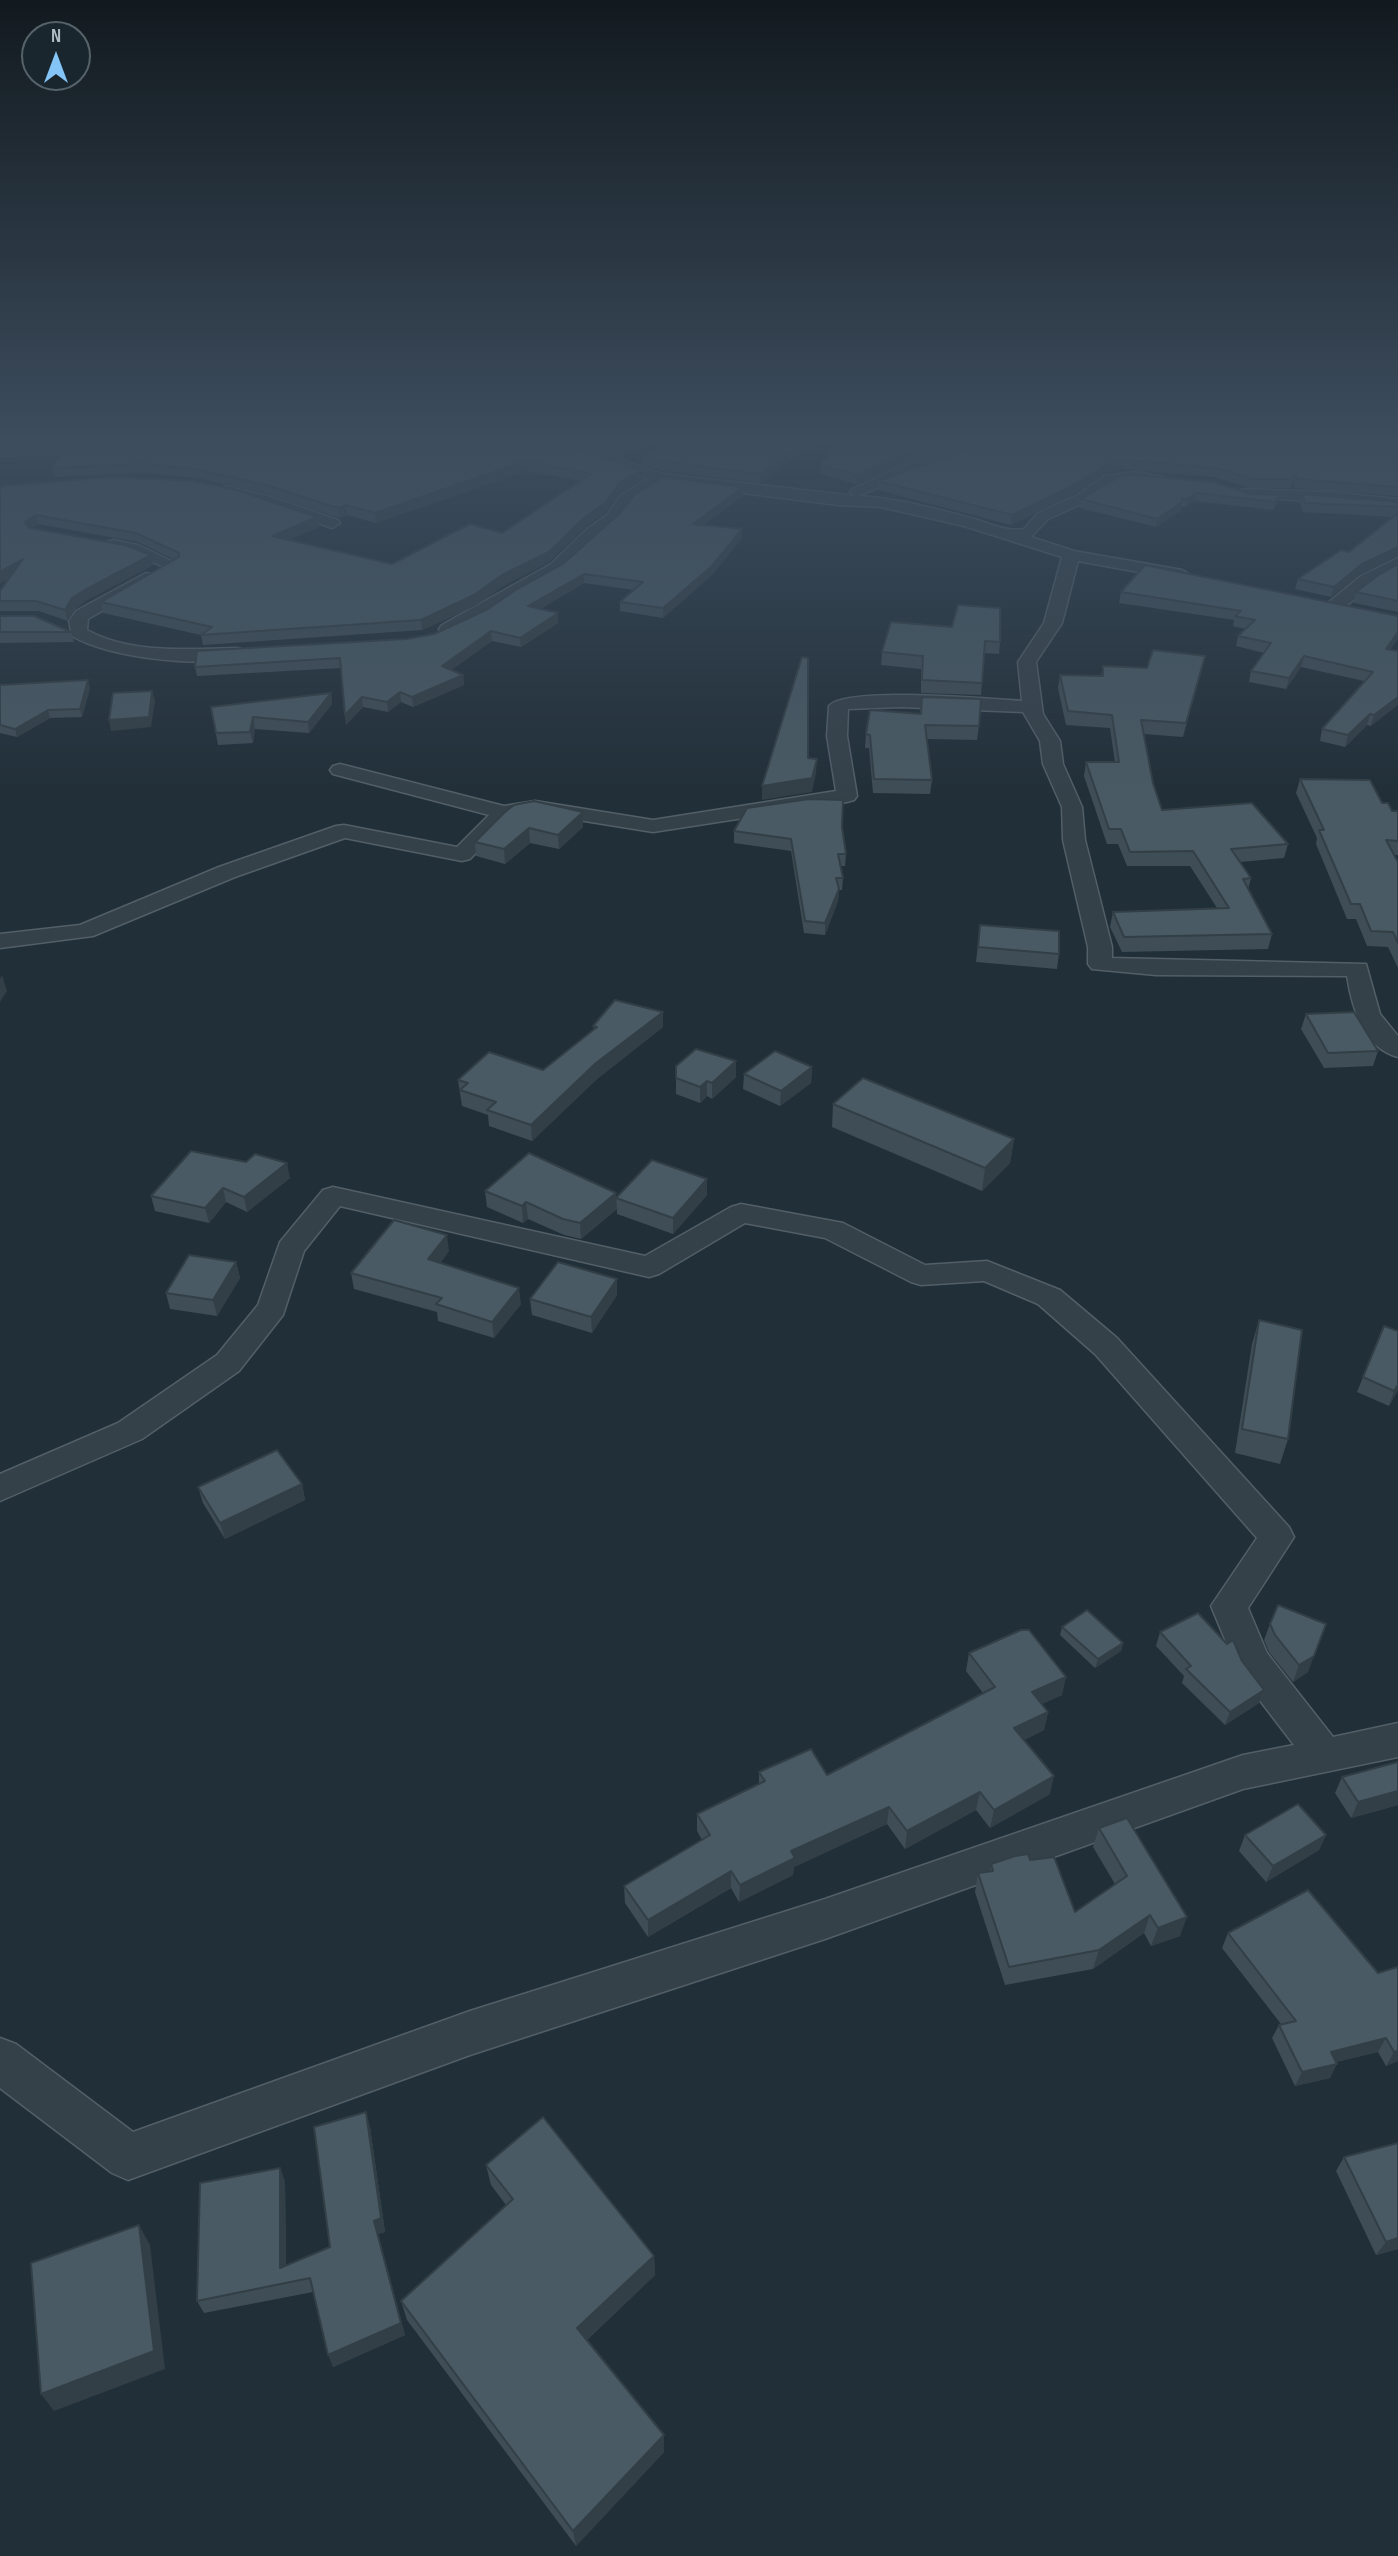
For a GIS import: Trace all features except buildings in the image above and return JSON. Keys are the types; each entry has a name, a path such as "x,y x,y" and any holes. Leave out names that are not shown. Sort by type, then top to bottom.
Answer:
{"street":[{"path":"170,564 82,615 78,621 78,632 93,643 151,651 187,654 256,651"},
{"path":"428,637 482,612 510,592 560,564"},
{"path":"1069,564 1053,623 1027,662 1033,714 1050,741 1053,764 1072,807 1074,840 1100,947 1100,964 1156,968 1359,968 1367,1015 1374,1028 1398,1049"},
{"path":"1123,564 1200,578"},
{"path":"1356,610 1329,605 1396,564"},
{"path":"61,627 82,635"},
{"path":"340,770 504,812 535,807 653,826 848,796 837,736 839,706 851,702 901,701 1032,707"},
{"path":"0,941 85,931 227,872 344,831 462,854 504,812"},
{"path":"0,1488 130,1431 228,1363 272,1308 290,1249 333,1196 649,1267 741,1213 833,1230 921,1275 987,1271 1049,1297 1106,1346 1278,1537 1229,1606 1252,1662 1325,1755"},
{"path":"0,2060 128,2157 470,2033 825,1919 1243,1772 1398,1740"}]}
